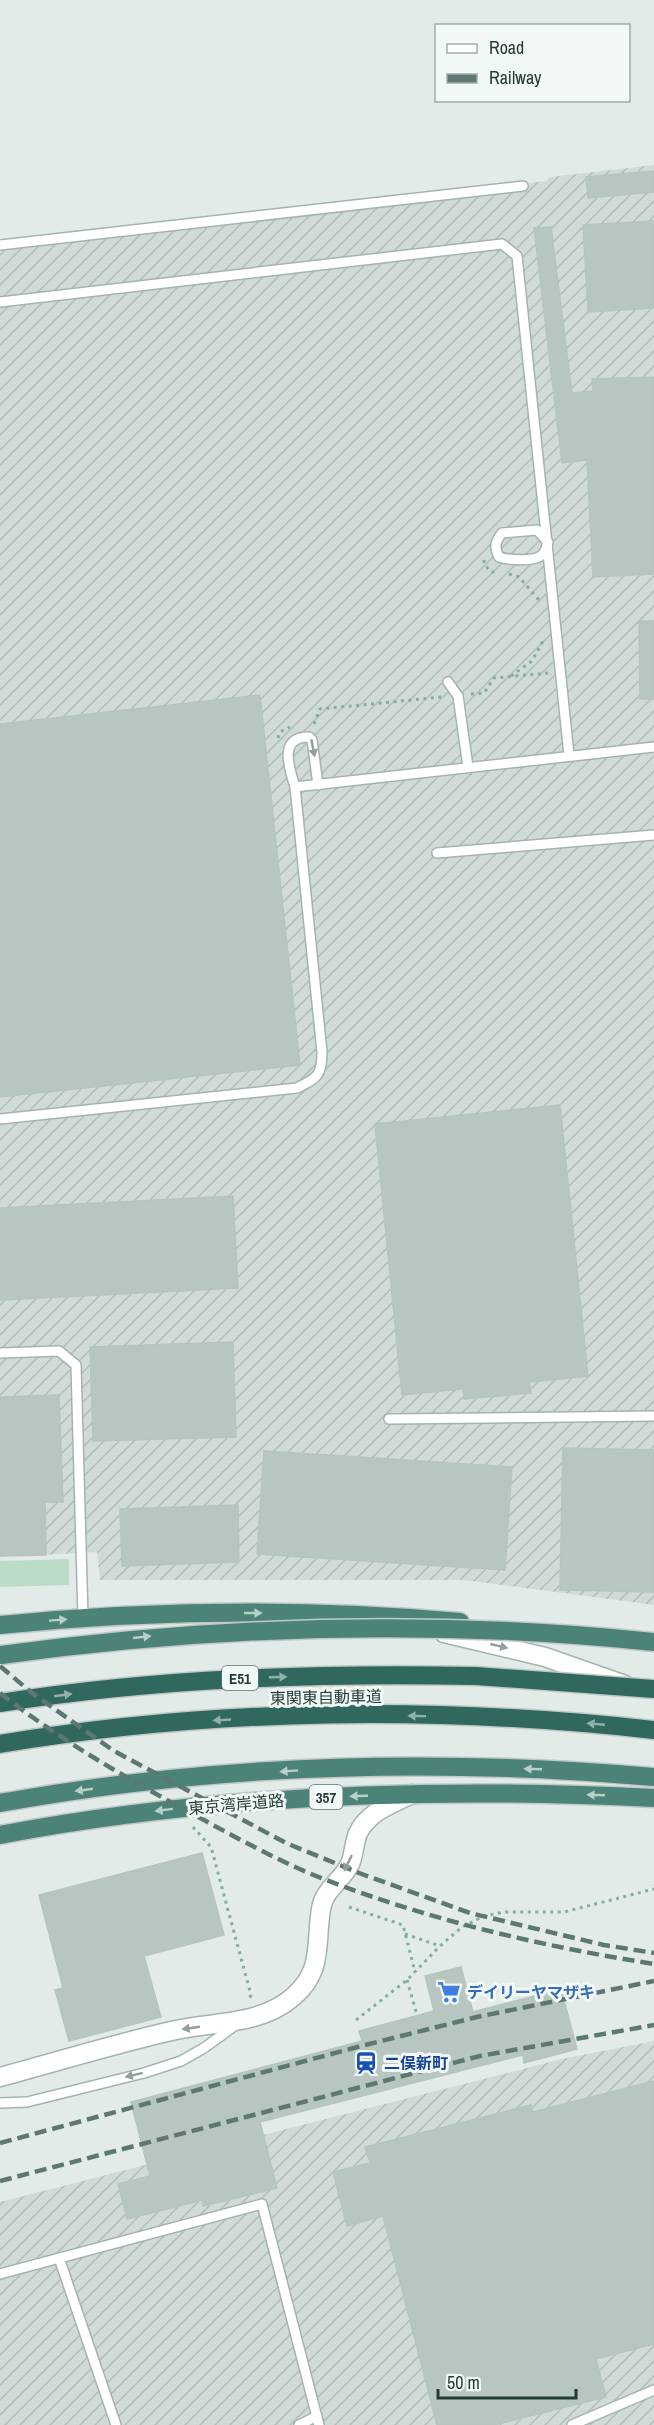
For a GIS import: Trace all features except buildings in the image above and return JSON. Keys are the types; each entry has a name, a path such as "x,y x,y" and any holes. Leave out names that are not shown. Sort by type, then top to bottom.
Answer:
{"highway":[{"path":"0,1625 83,1618 215,1613 339,1614 458,1622 654,1648"},
{"path":"0,1655 151,1636 306,1628 476,1628 550,1632 654,1642"},
{"name":"東関東自動車道","path":"2,1703 157,1684 296,1676 476,1676 654,1689"},
{"name":"東関東自動車道","path":"6,1744 164,1724 296,1717 475,1717 549,1720 654,1730"},
{"name":"東京湾岸道路","path":"0,1803 184,1778 301,1770 393,1767 547,1769 654,1777"},
{"name":"東京湾岸道路","path":"0,1835 77,1821 191,1807 303,1798 412,1794 546,1794 654,1798"}],"street":[{"path":"339,1614 403,1624 545,1657 654,1697"},
{"path":"0,2077 169,2031 242,2021 275,2009 292,1998 306,1983 315,1965 319,1948 321,1908 325,1895 350,1864 359,1831 376,1812 412,1794"}],"lane":[{"path":"0,246 523,186"},
{"path":"0,302 502,244 517,256 569,755"},
{"path":"537,530 548,542 544,554 538,558 510,560 499,557 495,549 496,541 502,533 516,531 537,530"},
{"path":"448,682 458,696 468,767"},
{"path":"0,1119 297,1088 316,1078 322,1066 322,1052 295,787 290,772 288,747 293,740 309,737 312,740 318,785"},
{"path":"295,787 654,747"},
{"path":"437,853 654,835"},
{"path":"0,1353 59,1351 76,1365 83,1618"},
{"path":"389,1419 654,1416"},
{"path":"0,2103 27,2102 144,2073 181,2061 242,2021"},
{"path":"0,2274 262,2204 318,2421 298,2425"},
{"path":"59,2258 116,2425"},
{"path":"572,2425 654,2390"}],"path":[{"path":"483,556 484,564 491,572 519,576 540,603"},
{"path":"511,676 532,661 546,633"},
{"path":"471,694 484,693 494,678 552,672"},
{"path":"305,726 314,725 320,709 442,697"},
{"path":"277,740 280,732 286,728 296,727"},
{"path":"194,1827 211,1847 251,1995 248,2001"},
{"path":"356,2020 407,1980 462,1927 484,1916 504,1912 564,1912 654,1889"},
{"path":"349,1907 403,1925 415,1972"},
{"path":"405,1934 440,1946"},
{"path":"407,1980 417,2016"}],"shaded area":[{"path":"654,165 654,1605 464,1580 100,1580 97,1552 0,1557 0,251 528,188 528,183 546,181 550,177"},
{"path":"654,2041 654,2425 0,2425 0,2202 562,2059"}],"green space":[{"path":"69,1559 69,1585 0,1587 0,1561"}],"railway":[{"path":"0,1666 32,1693 114,1751 286,1843 359,1873 470,1913 604,1945 654,1953"},
{"path":"0,1693 85,1752 130,1779 247,1843 321,1878 403,1907 485,1930 569,1949 654,1964"},
{"path":"0,2143 477,2017 654,1981"},
{"path":"0,2181 480,2056 654,2025"}],"place":[{"name":"デイリーヤマザキ","path":"449,1992"},
{"name":"二俣新町","path":"366,2063"}]}
